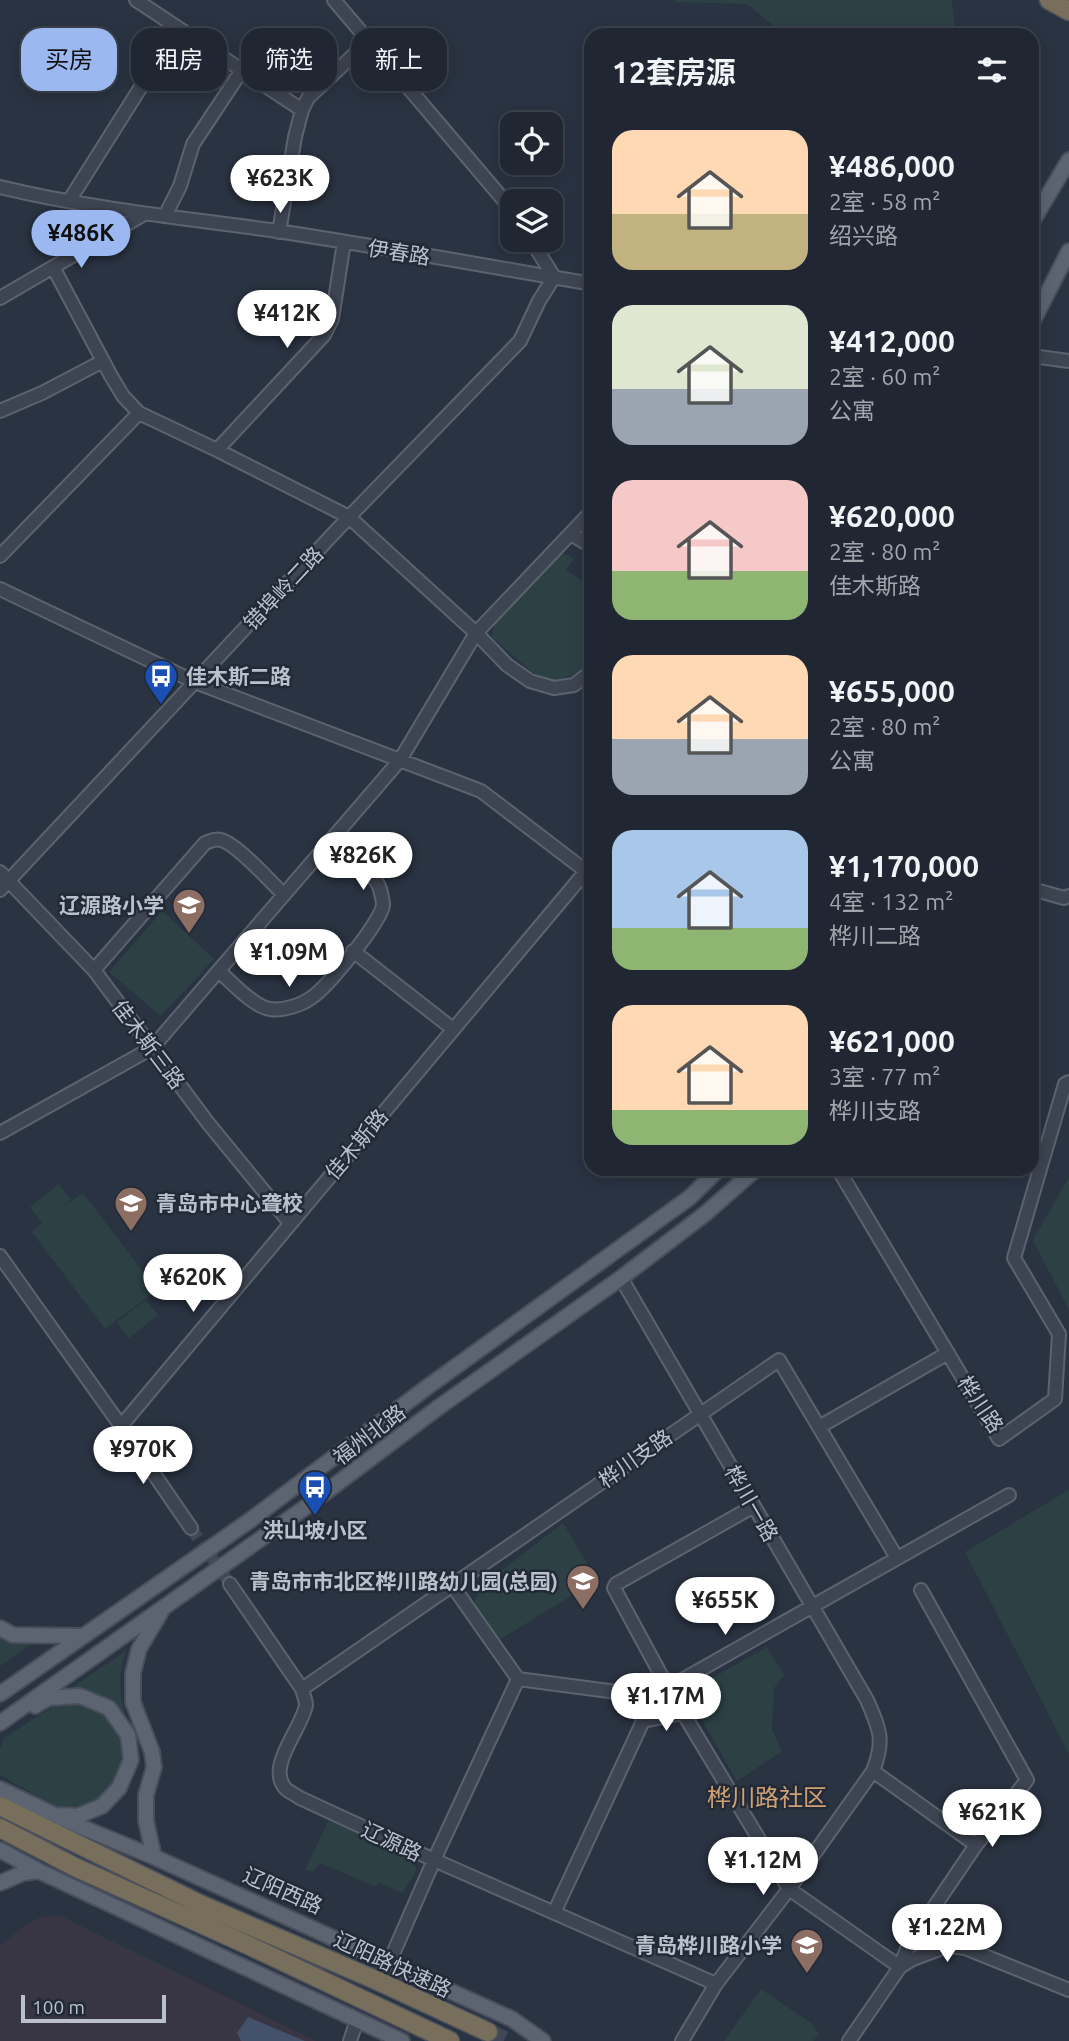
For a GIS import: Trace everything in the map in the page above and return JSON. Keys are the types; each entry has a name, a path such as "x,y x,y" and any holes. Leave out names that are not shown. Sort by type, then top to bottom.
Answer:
{"highway":[{"path":"1049,0 1069,11"},
{"name":"辽阳路快速路","path":"0,1806 202,1905 488,2032"},
{"path":"0,1828 77,1868 450,2041"}],"main road":[{"path":"1039,210 1069,160"},
{"path":"1039,309 1069,251"},
{"name":"福州北路","path":"0,1694 249,1521 426,1388 689,1198 712,1176"},
{"name":"福州北路","path":"0,1724 310,1504 439,1407 621,1278 748,1176"},
{"path":"154,1857 146,1821 146,1795 154,1768 152,1752 133,1702 133,1673 139,1649 165,1605"},
{"path":"0,1628 13,1635 83,1636"},
{"path":"0,1724 48,1698 80,1696 109,1708 128,1735 131,1760 119,1788 102,1807 78,1816 52,1814"},
{"name":"辽阳西路","path":"0,1789 512,2019 543,2041"},
{"path":"0,1850 39,1871 402,2041"},
{"path":"0,1883 23,1873 39,1871"}],"street":[{"path":"136,0 178,28"},
{"path":"334,0 359,28"},
{"path":"279,232 302,110 308,98 351,57"},
{"path":"165,216 180,186 193,144 241,72"},
{"path":"69,201 138,91"},
{"path":"274,91 302,110"},
{"path":"411,91 500,196"},
{"name":"伊春路","path":"0,187 36,196 144,214 344,242 584,283"},
{"path":"83,204 91,210 96,220 98,230 93,244"},
{"path":"0,298 144,214"},
{"path":"218,450 324,335 332,319 344,242"},
{"path":"538,252 554,277"},
{"path":"53,267 123,396 139,413 349,517 476,633 507,665 530,681 554,688 574,685 584,677"},
{"name":"错埠岭二路","path":"4,886 349,517 520,341 554,277"},
{"path":"1039,357 1069,361"},
{"path":"0,411 42,393 103,361"},
{"path":"0,556 139,413"},
{"path":"0,1133 152,1048 400,760 476,633 584,519"},
{"path":"570,534 584,542"},
{"path":"0,589 195,682 481,791 584,866"},
{"path":"94,970 205,843 217,839 226,841 284,895"},
{"path":"219,971 257,1003 270,1009 285,1008 313,997 353,951 376,922 383,905 380,887 365,868 332,839"},
{"name":"佳木斯三路","path":"0,872 4,886 94,970 208,1124 290,1223"},
{"name":"佳木斯路","path":"121,1426 453,1029 584,877"},
{"path":"1039,891 1068,900"},
{"path":"353,951 453,1029"},
{"name":"桦川路","path":"1039,1173 1065,1084 1069,1082"},
{"name":"桦川路","path":"842,1176 999,1439 1055,1399 1059,1334 1014,1258 1038,1176"},
{"path":"0,1256 191,1528"},
{"name":"桦川一路","path":"621,1278 867,1700 881,1737 880,1752 873,1771"},
{"path":"819,1427 948,1353"},
{"name":"桦川支路","path":"302,1689 779,1360 897,1558"},
{"path":"452,1585 518,1679 647,1696 668,1688 1009,1495"},
{"path":"754,1506 616,1584 614,1588 682,1713 789,1889 900,1967"},
{"path":"230,1584 302,1689"},
{"path":"849,2041 900,1967 909,1944 976,1845 1027,1780 921,1590"},
{"path":"389,1963 518,1679"},
{"name":"辽源路","path":"302,1689 306,1703 279,1763 284,1788 434,1860 716,1984"},
{"path":"554,1913 643,1721 639,1695"},
{"path":"643,1721 682,1713"},
{"path":"682,2041 716,1984 789,1889 873,1771 976,1845"},
{"path":"933,1909 936,1932 948,1946"},
{"path":"900,1967 913,1959 948,1946 965,1948 1069,1990"},
{"path":"350,2041 355,2026 360,2021"}],"shaded area":[{"path":"61,1916 316,2041 0,2041 0,1946 24,1926 41,1917"}],"green space":[{"path":"952,0 955,28 776,28 747,4 674,2"},
{"path":"559,554 574,559 566,570 584,582 584,667 575,674 553,681 532,672 492,637 494,623"},
{"path":"162,911 214,959 161,1016 109,972"},
{"path":"1069,1177 1069,1310 1033,1240"},
{"path":"59,1184 71,1200 63,1207 83,1193 157,1290 105,1329 32,1232 42,1223 30,1207"},
{"path":"146,1300 158,1315 129,1338 117,1322"},
{"path":"1069,1490 1069,1754 965,1552"},
{"path":"563,1523 597,1580 499,1640 473,1607 480,1587"},
{"path":"0,1638 11,1642 31,1644 0,1666"},
{"path":"767,1647 784,1675 774,1688 772,1730 782,1751 737,1781 695,1708 693,1698 707,1681"},
{"path":"126,1651 120,1686 128,1722 103,1699 71,1688"},
{"path":"78,1704 98,1711 107,1718 119,1740 123,1757 119,1774 109,1791 94,1805 78,1811 50,1802 0,1775 0,1749 4,1738 52,1707"},
{"path":"329,1819 409,1854 416,1869 402,1893 378,1882 377,1887 320,1863 314,1872 305,1870"},
{"path":"761,1989 811,2023 819,2034 813,2041 724,2041"}],"water":[{"path":"248,2017 305,2041 241,2041 237,2033"}],"tunnel":[{"path":"191,1528 230,1584"},
{"path":"488,2032 506,2041"}],"place":[{"name":"佳木斯二路","path":"161,706"},
{"name":"辽源路小学","path":"189,935"},
{"name":"青岛市中心聋校","path":"131,1233"},
{"name":"洪山坡小区","path":"315,1517"},
{"name":"青岛市市北区桦川路幼儿园(总园)","path":"583,1611"},
{"name":"青岛桦川路小学","path":"807,1975"}],"district":[{"name":"桦川路社区","path":"767,1797"}]}
